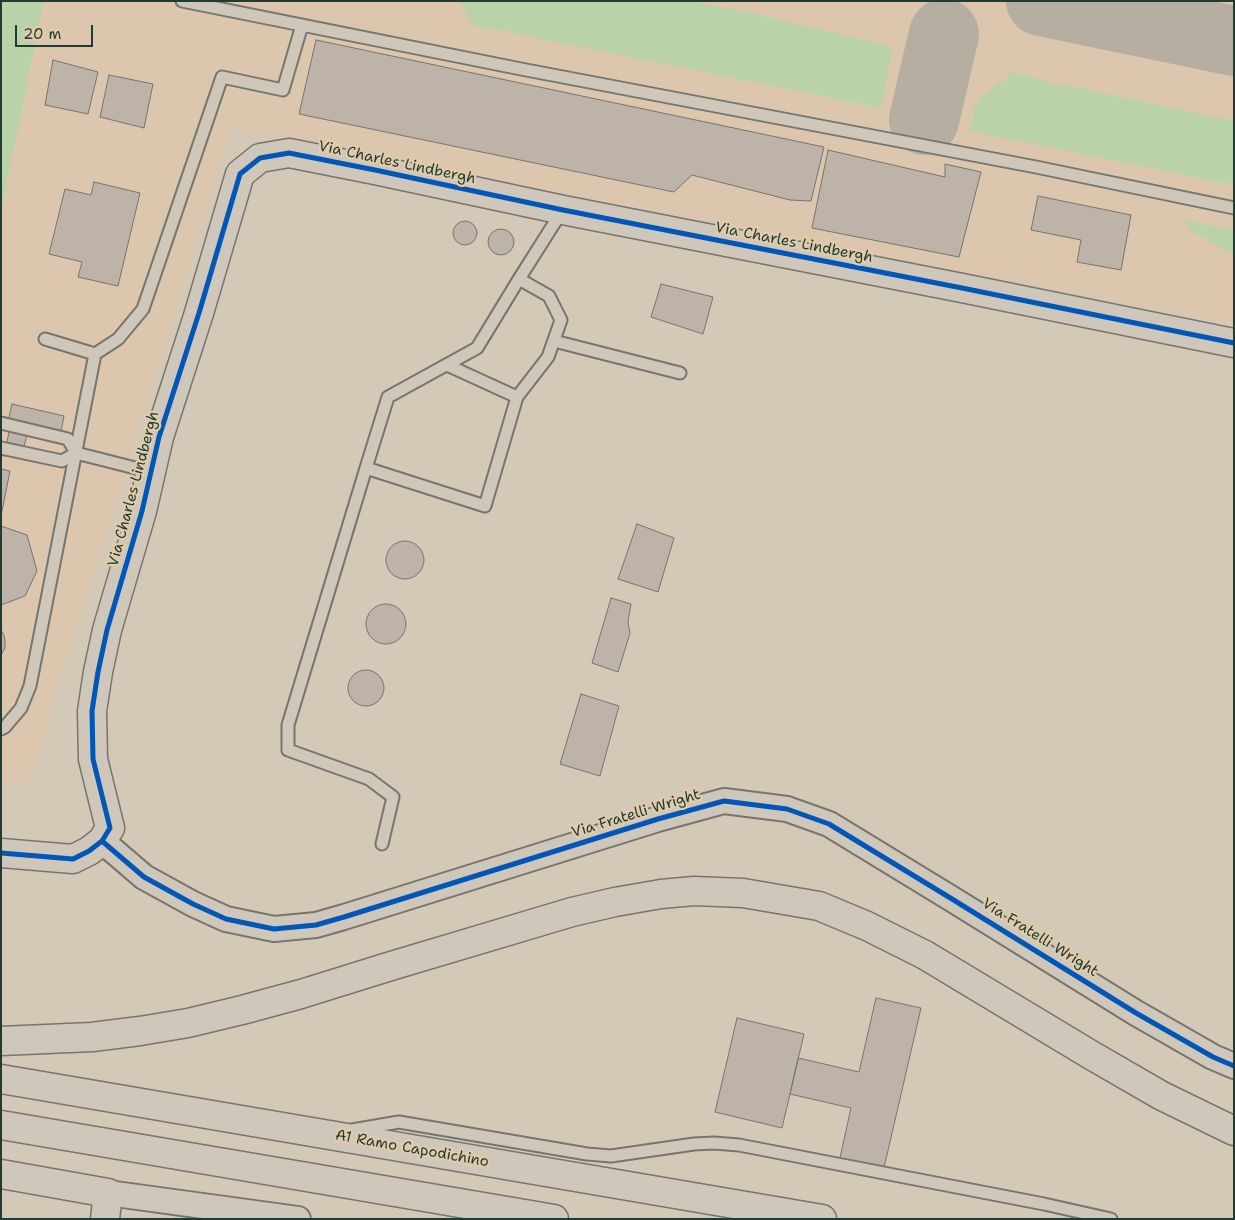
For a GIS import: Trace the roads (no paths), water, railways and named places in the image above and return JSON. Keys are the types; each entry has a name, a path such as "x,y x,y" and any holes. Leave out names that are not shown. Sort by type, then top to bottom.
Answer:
{"main road":[{"name":"Via Charles Lindbergh","path":"102,841 110,828 94,759 92,711 98,672 142,511 159,437 199,313 240,174 260,158 289,154 375,170 563,210 1234,344"},
{"path":"1,853 73,860 102,841"},
{"path":"1,1041 92,1037 188,1023 301,994 572,912 606,904 661,894 694,891 743,893 818,906 867,926 925,955 1162,1096 1234,1131"},
{"name":"A1 Ramo Capodichino","path":"1,1079 822,1219"},
{"path":"1,1125 554,1219"},
{"path":"1,1174 106,1206"}],"street":[{"name":"Via Fratelli Wright","path":"102,841 144,877 193,904 226,919 274,929 316,925 658,819 724,801 787,809 829,824 1136,1013 1213,1058 1234,1066"},
{"path":"106,1206 298,1219"}],"lane":[{"path":"182,1 521,69 1036,167 1234,208"},
{"path":"1,729 5,727 21,708 30,686 95,354 118,339 142,309 222,77 283,90 302,25"},
{"path":"382,844 393,797 369,779 288,750 288,725 388,398 477,348 563,210"},
{"path":"366,468 485,506 517,398 548,357 561,320 548,296 519,279"},
{"path":"45,339 95,354"},
{"path":"554,341 680,373"},
{"path":"447,365 517,398"},
{"path":"1,423 68,438 76,453"},
{"path":"1,448 62,461 76,453 151,472"},
{"path":"325,1134 399,1122 587,1154 611,1156 714,1142 739,1145 1044,1204 1111,1219"}]}
